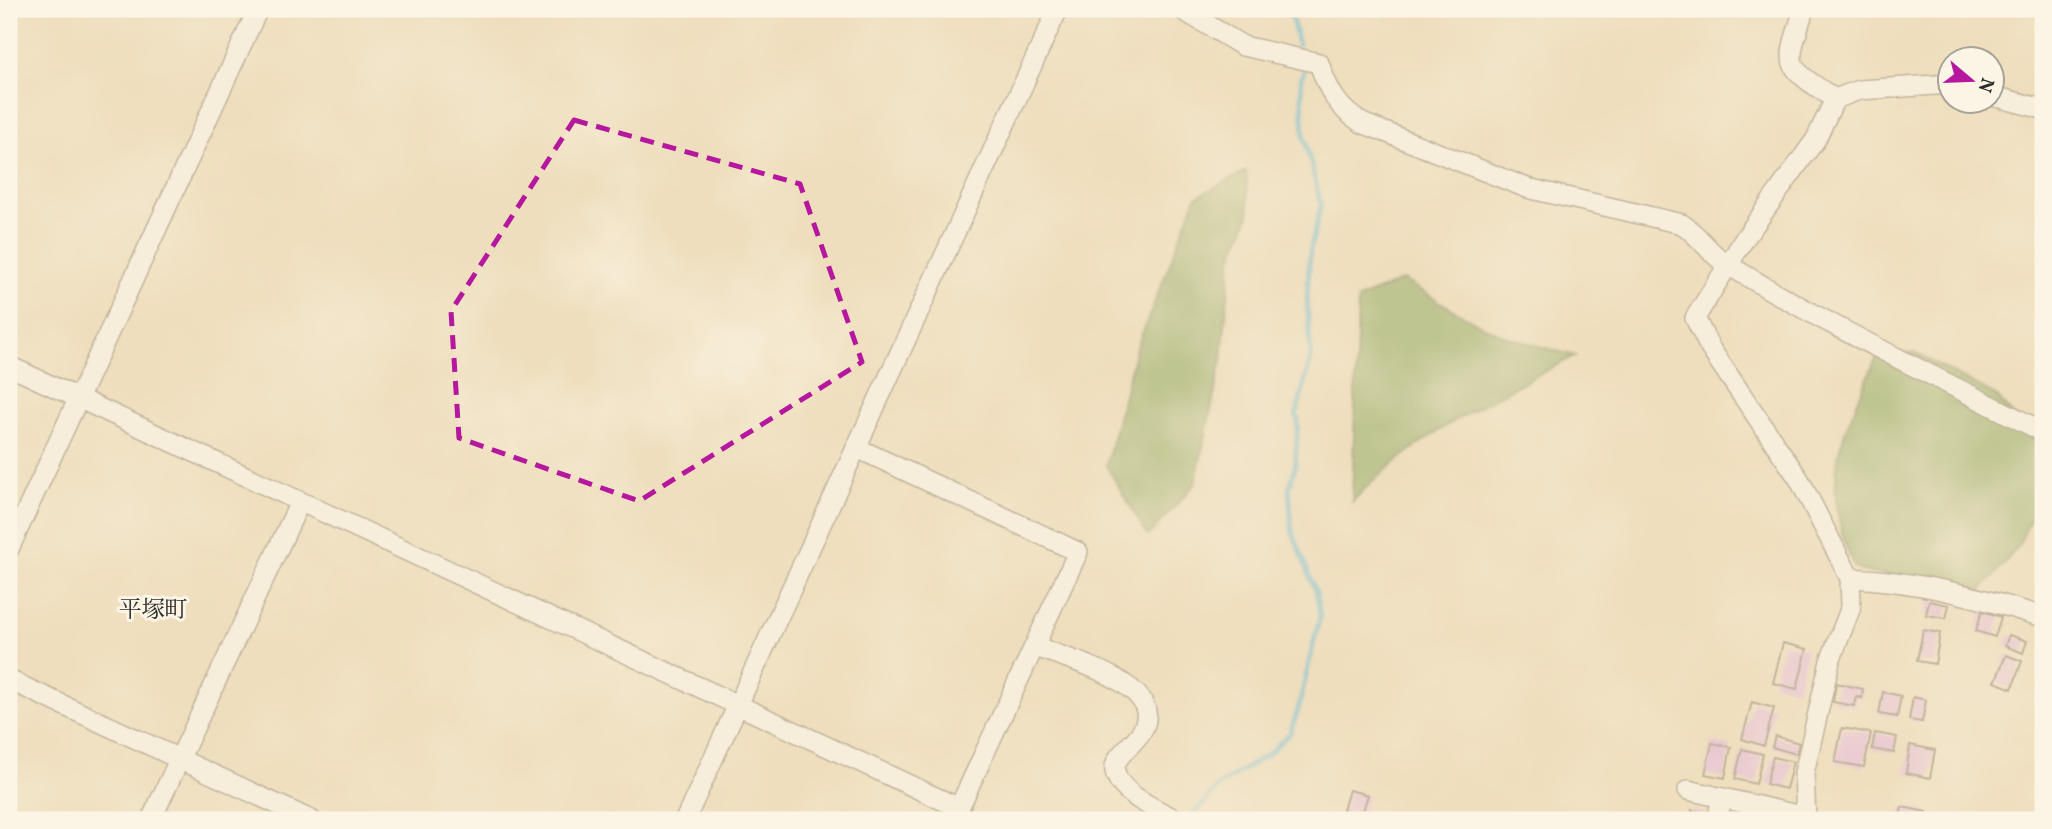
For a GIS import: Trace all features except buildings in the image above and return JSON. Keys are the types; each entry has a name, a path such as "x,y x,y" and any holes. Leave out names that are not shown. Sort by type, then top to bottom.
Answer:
{"street":[{"path":"9,549 258,9"},
{"path":"685,820 1058,9"},
{"path":"1181,9 1243,46 1319,63 1328,91 1346,114 1362,123 1527,188 1682,224 1697,233 1715,257 1787,300 2043,432"},
{"path":"1804,9 1789,57 1795,72 1835,99"},
{"path":"1688,790 1806,818 1804,773 1830,661 1851,607 1850,578 1799,479 1710,348 1695,318 1728,265 1816,139 1835,99 1858,90 1937,85"},
{"path":"2007,100 2043,109"},
{"path":"9,366 959,808 1078,552 857,448"},
{"path":"151,820 300,502"},
{"path":"1850,578 1899,580 1950,590 2043,617"},
{"path":"1036,647 1117,678 1136,692 1146,709 1146,724 1117,760 1115,769 1119,780 1133,795 1176,820"},
{"path":"9,680 311,820"},
{"path":"1717,820 1722,798"}],"highlighted area":[{"path":"574,120 800,184 862,362 639,501 459,438 451,311"}],"green space":[{"path":"1246,171 1249,216 1231,260 1222,359 1195,484 1148,536 1106,465 1135,352 1196,197"},
{"path":"1403,280 1476,323 1507,337 1575,356 1457,419 1402,457 1352,502 1358,299"},
{"path":"1915,353 1996,396 2042,447 2041,497 2017,548 1981,591 1856,569 1841,529 1836,500 1836,471 1840,447 1855,406 1878,354"}],"waterway":[{"path":"1293,9 1291,14 1298,45"},
{"path":"1192,816 1220,785 1268,754 1290,733 1320,616 1317,595 1292,530 1289,488 1295,468 1296,416 1311,358 1307,299 1310,251 1321,205 1304,136 1301,80 1305,68"}],"district":[{"name":"平塚町","path":"153,611"}]}
